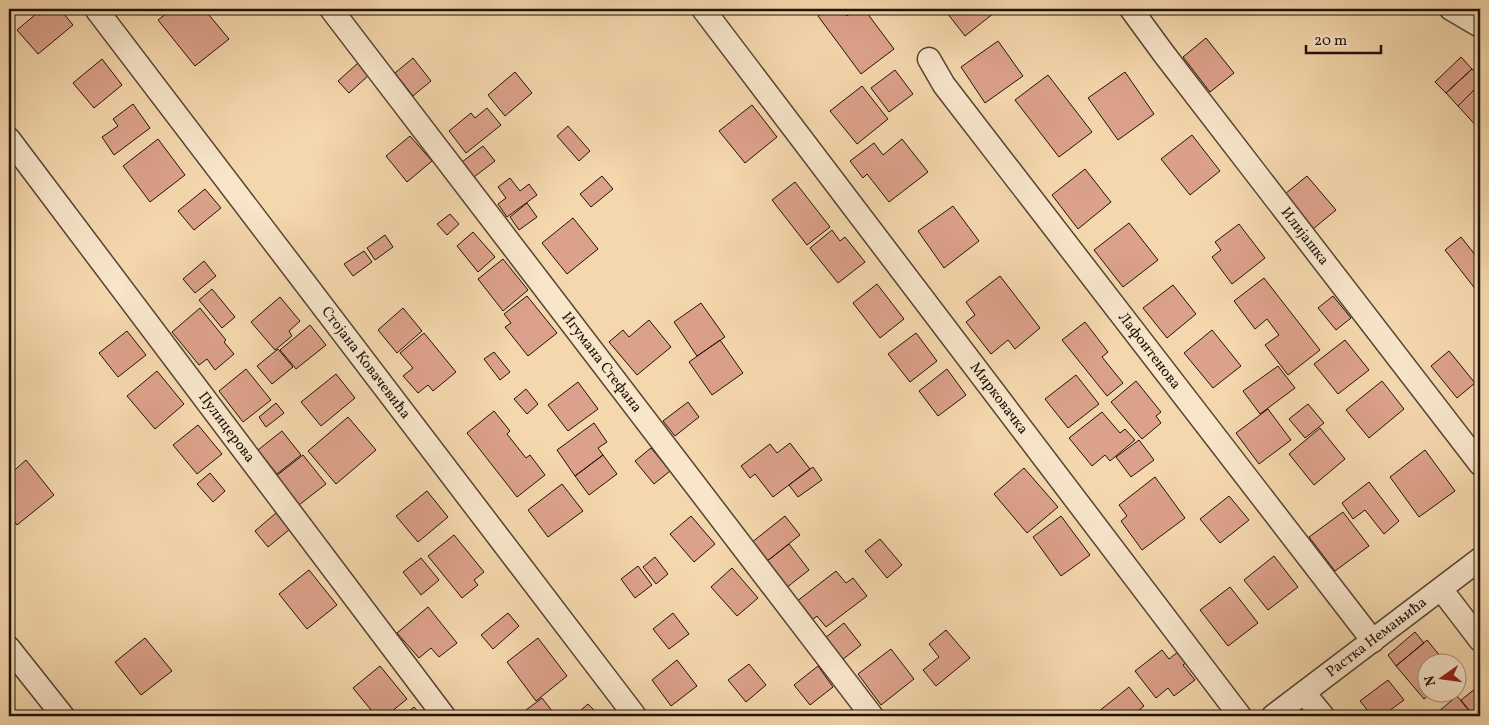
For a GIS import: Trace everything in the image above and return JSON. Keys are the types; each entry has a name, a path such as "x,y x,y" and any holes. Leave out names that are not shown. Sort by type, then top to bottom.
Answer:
{"street":[{"name":"Стојана Ковачевића","path":"96,9 635,716"},
{"name":"Игумана Стефана","path":"332,9 872,716"},
{"name":"Мирковачка","path":"703,9 1240,716"},
{"name":"Илијашка","path":"1131,9 1480,464"},
{"path":"1451,9 1480,26"},
{"name":"Лафонтенова","path":"929,58 944,85 1372,641"},
{"name":"Пулицерова","path":"9,139 444,716"},
{"name":"Растка Немањића","path":"1274,716 1480,559"},
{"path":"1441,588 1480,640"},
{"path":"9,648 63,716"},
{"path":"1304,693 1322,716"}],"building":[{"path":"42,9 60,9 73,25 38,54 17,30"},
{"path":"172,9 204,9 229,39 195,66 158,20"},
{"path":"828,9 841,9 847,16 856,9 864,9 894,49 861,74 818,16"},
{"path":"944,9 999,9 965,36"},
{"path":"1206,38 1234,73 1210,92 1183,57"},
{"path":"998,41 1023,76 985,103 961,67"},
{"path":"1461,57 1472,69 1446,93 1435,82"},
{"path":"413,58 431,81 413,96 395,73"},
{"path":"102,59 122,85 94,108 73,83"},
{"path":"358,63 369,75 349,93 338,81"},
{"path":"1472,69 1480,77 1480,84 1458,106 1446,93"},
{"path":"895,70 913,94 889,112 871,88"},
{"path":"515,72 532,93 505,116 488,95"},
{"path":"1125,72 1154,114 1118,140 1088,98"},
{"path":"1048,75 1092,132 1059,157 1015,100"},
{"path":"1480,84 1480,130 1458,106"},
{"path":"862,86 888,119 857,144 830,111"},
{"path":"133,104 150,128 114,155 102,137 118,126 113,119"},
{"path":"752,105 777,137 745,163 719,131"},
{"path":"487,108 501,125 466,153 449,131 471,113 475,118"},
{"path":"568,126 590,151 579,161 557,136"},
{"path":"1192,135 1220,171 1190,195 1161,159"},
{"path":"410,136 432,161 407,182 386,156"},
{"path":"158,139 185,175 150,202 123,166"},
{"path":"902,139 928,172 889,202 867,174 863,178 850,161 874,143 883,155"},
{"path":"483,146 495,161 474,177 462,162"},
{"path":"1085,169 1111,202 1078,229 1052,195"},
{"path":"602,176 613,189 591,207 580,194"},
{"path":"1307,176 1336,210 1313,229 1285,194"},
{"path":"510,178 520,191 529,184 537,195 507,217 498,204 506,198 498,187"},
{"path":"795,182 830,227 807,245 772,200"},
{"path":"205,189 221,208 194,230 178,211"},
{"path":"527,203 537,217 519,230 510,217"},
{"path":"953,206 979,241 944,268 918,231"},
{"path":"450,214 459,224 447,235 437,224"},
{"path":"573,218 598,249 567,274 542,243"},
{"path":"1129,223 1158,260 1123,287 1094,250"},
{"path":"1239,224 1265,258 1232,284 1212,257 1221,250 1215,242"},
{"path":"832,230 840,241 845,237 865,262 838,283 810,248"},
{"path":"473,232 495,257 478,272 457,246"},
{"path":"385,235 393,247 375,260 367,248"},
{"path":"1461,237 1480,261 1480,295 1445,250"},
{"path":"364,251 372,262 353,276 344,264"},
{"path":"503,259 528,290 503,311 478,279"},
{"path":"204,261 216,276 195,293 183,279"},
{"path":"1000,276 1040,328 1015,349 1008,340 991,354 966,322 975,315 966,302"},
{"path":"1264,278 1320,350 1288,375 1265,345 1279,335 1267,319 1255,329 1234,301"},
{"path":"877,284 904,319 880,338 853,303"},
{"path":"1173,285 1196,314 1167,338 1143,308"},
{"path":"212,289 235,317 222,328 199,300"},
{"path":"527,296 557,333 528,356 505,327 511,323 504,314"},
{"path":"1333,296 1351,318 1336,330 1318,308"},
{"path":"280,297 300,321 289,331 292,336 275,350 251,322"},
{"path":"701,303 725,337 697,356 674,322"},
{"path":"200,308 226,340 224,342 234,354 215,370 207,359 199,365 172,332"},
{"path":"403,308 422,331 397,353 378,330"},
{"path":"649,320 671,347 637,375 609,342 623,330 629,337"},
{"path":"1085,322 1108,352 1102,357 1123,383 1107,396 1062,340"},
{"path":"310,325 326,345 296,369 280,350"},
{"path":"1212,330 1241,366 1213,388 1184,353"},
{"path":"127,331 146,355 118,377 99,353"},
{"path":"424,333 456,372 433,391 428,385 418,393 403,376 413,368 400,353"},
{"path":"916,333 937,361 910,382 888,354"},
{"path":"720,340 743,373 712,395 689,362"},
{"path":"1345,340 1369,370 1338,394 1314,364"},
{"path":"278,349 293,367 272,384 257,366"},
{"path":"1449,351 1475,383 1457,398 1431,366"},
{"path":"494,352 510,372 500,380 484,359"},
{"path":"1278,366 1295,388 1260,414 1243,391"},
{"path":"246,369 271,400 243,422 219,391"},
{"path":"947,369 966,395 938,416 919,391"},
{"path":"157,371 184,404 155,429 127,396"},
{"path":"336,374 355,398 321,426 301,402"},
{"path":"1076,375 1099,404 1068,428 1045,399"},
{"path":"1136,381 1161,412 1156,416 1161,423 1142,439 1111,402"},
{"path":"1382,381 1404,409 1369,438 1346,410"},
{"path":"578,382 598,409 568,431 548,405"},
{"path":"526,389 538,404 527,414 514,399"},
{"path":"688,402 699,417 675,436 663,421"},
{"path":"276,403 284,413 266,427 259,417"},
{"path":"1308,404 1324,423 1305,438 1289,419"},
{"path":"1268,409 1291,440 1259,464 1236,433"},
{"path":"494,411 510,431 507,434 526,458 530,455 545,475 517,497 467,433"},
{"path":"1102,412 1120,433 1125,429 1135,440 1110,461 1105,455 1092,466 1069,438"},
{"path":"348,417 376,450 336,484 308,451"},
{"path":"594,423 607,442 598,448 603,455 575,476 557,450"},
{"path":"198,425 222,454 197,474 173,445"},
{"path":"1320,428 1345,459 1314,485 1289,454"},
{"path":"282,431 301,455 277,474 258,450"},
{"path":"1139,440 1154,460 1131,477 1116,457"},
{"path":"790,443 810,469 773,497 755,474 750,478 741,466 770,444 777,453"},
{"path":"651,448 670,471 654,484 635,461"},
{"path":"1425,450 1455,491 1419,517 1390,477"},
{"path":"303,455 326,484 299,505 276,476"},
{"path":"603,455 617,474 589,495 575,476"},
{"path":"26,460 54,495 17,525 9,514 9,475"},
{"path":"813,467 822,480 798,497 789,485"},
{"path":"1024,468 1058,507 1027,533 994,494"},
{"path":"210,473 225,491 213,502 197,484"},
{"path":"1155,477 1185,518 1142,550 1121,521 1127,516 1119,505"},
{"path":"1369,482 1399,521 1384,534 1365,510 1353,519 1342,503"},
{"path":"562,484 583,511 548,537 528,510"},
{"path":"427,491 448,517 418,542 396,516"},
{"path":"1229,496 1249,520 1220,543 1200,519"},
{"path":"1343,512 1369,546 1335,571 1309,537"},
{"path":"276,513 290,529 268,547 255,531"},
{"path":"691,516 715,544 694,562 670,534"},
{"path":"785,516 800,535 766,562 751,543"},
{"path":"1061,516 1090,555 1061,576 1033,537"},
{"path":"454,535 484,572 474,580 478,585 462,598 428,556"},
{"path":"880,539 902,565 887,578 865,551"},
{"path":"789,544 809,570 786,588 766,562"},
{"path":"1274,556 1298,587 1268,610 1244,580"},
{"path":"655,557 668,574 656,584 643,567"},
{"path":"421,558 439,580 421,595 403,572"},
{"path":"638,566 652,585 635,598 621,579"},
{"path":"732,568 758,598 737,616 711,587"},
{"path":"309,570 337,605 307,629 279,594"},
{"path":"836,571 846,583 853,578 867,596 826,627 817,616 811,621 796,602"},
{"path":"1230,587 1258,623 1228,646 1200,610"},
{"path":"428,607 457,643 439,657 431,648 419,658 397,633"},
{"path":"508,613 519,626 493,649 481,635"},
{"path":"673,613 689,634 669,649 653,629"},
{"path":"844,623 861,645 842,660 825,638"},
{"path":"946,630 970,658 936,686 923,670 939,657 929,644"},
{"path":"1415,632 1424,643 1396,666 1388,655"},
{"path":"145,638 172,671 141,695 115,662"},
{"path":"538,638 567,676 536,701 507,662"},
{"path":"1427,640 1437,652 1416,652 1416,690 1396,666"},
{"path":"891,649 914,679 881,705 858,674"},
{"path":"1162,650 1169,659 1179,651 1187,662 1183,665 1195,680 1174,696 1168,688 1156,698 1135,671"},
{"path":"677,660 697,686 671,706 652,680"},
{"path":"749,664 766,685 746,702 728,680"},
{"path":"380,666 407,699 386,716 376,716 353,688"},
{"path":"818,666 833,687 810,705 794,685"},
{"path":"1388,680 1404,700 1382,716 1372,716 1360,701"},
{"path":"1480,685 1480,716 1474,716 1463,702 1466,702 1466,696"},
{"path":"1129,687 1144,706 1132,716 1093,716"},
{"path":"542,698 556,716 518,716"},
{"path":"1450,702 1462,702 1473,716 1433,716"},
{"path":"588,704 600,716 574,716"},
{"path":"414,707 422,716 403,716"}]}
